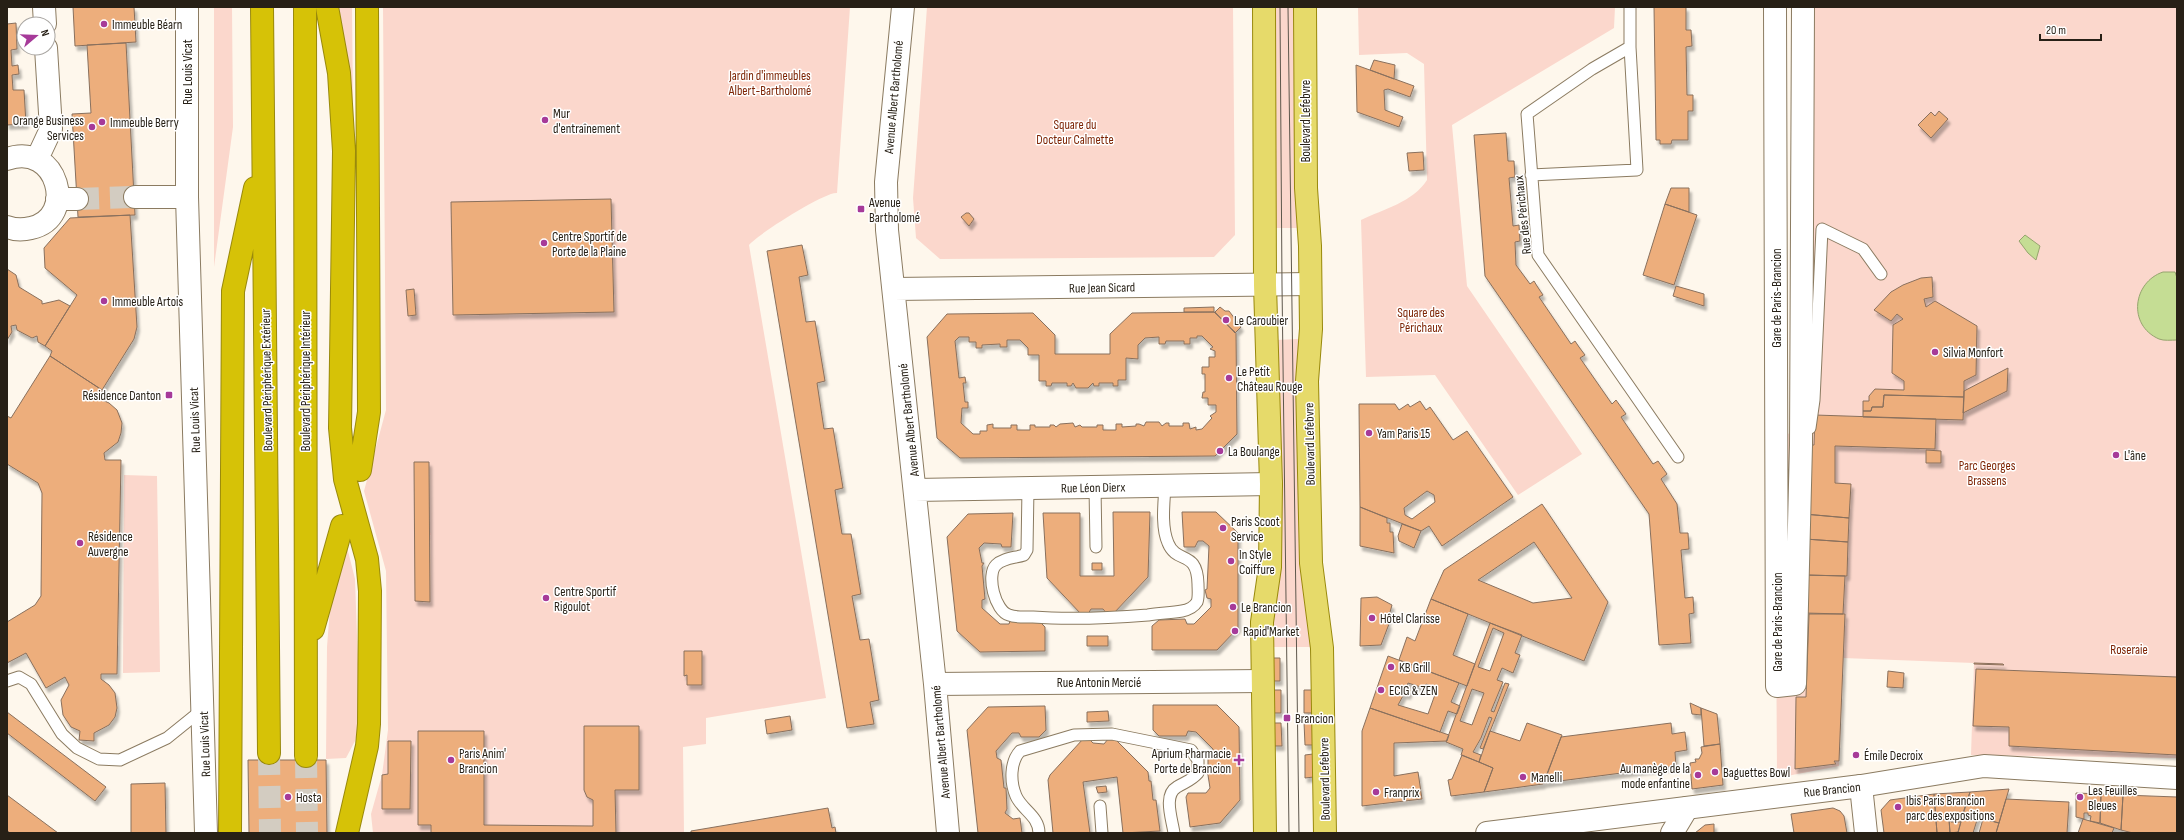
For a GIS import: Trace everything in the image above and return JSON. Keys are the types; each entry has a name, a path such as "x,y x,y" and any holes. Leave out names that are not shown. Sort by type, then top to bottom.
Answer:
{"highway":[{"name":"Boulevard Périphérique Extérieur","path":"262,7 269,752"},
{"name":"Boulevard Périphérique Intérieur","path":"305,7 306,756"},
{"path":"327,7 339,74 344,151 340,428 342,456 345,479 367,559 370,592 370,724 367,746 347,833"},
{"path":"360,470 369,412 367,7"},
{"path":"230,833 233,291 263,150"},
{"path":"305,655 342,526"}],"main road":[{"path":"1264,7 1265,285 1271,484 1270,567 1262,622 1265,833"},
{"name":"Boulevard Lefebvre","path":"1305,7 1306,188 1310,246 1311,329 1307,382 1311,563 1322,648 1325,833"}],"street":[{"name":"Rue Louis Vicat","path":"187,7 187,197 206,833"},
{"name":"Avenue Albert Bartholomé","path":"902,7 886,182 888,230 935,684 948,833"},
{"name":"Gare de Paris-Brancion","path":"1775,7 1777,686 1795,684 1801,437 1803,7"},
{"path":"37,159 51,129 46,56"},
{"path":"7,158 26,156 37,159 47,166 54,176 58,187 67,199 53,211 46,220 35,227 24,230 7,227"},
{"path":"135,197 187,197"},
{"name":"Rue Jean Sicard","path":"894,289 1310,284"},
{"name":"Rue Léon Dierx","path":"915,490 1271,484"},
{"name":"Rue Antonin Mercié","path":"935,684 1262,681"},
{"name":"Rue Brancion","path":"1487,833 1861,786 1984,766 2177,778"},
{"path":"1861,786 1866,833"},
{"path":"1672,833 1688,808"}],"lane":[{"path":"1531,175 1637,170 1630,47 1630,7"},
{"name":"Rue des Périchaux","path":"1630,47 1592,69 1527,114 1538,255 1678,457"},
{"path":"1808,439 1814,400 1822,229 1863,249 1881,274"},
{"path":"1028,488 1027,550 1024,555 1008,558 996,565 992,572 993,593 1001,610 1009,615 1060,619 1119,618 1173,612 1189,609 1195,605 1198,600 1198,572 1192,562 1176,553 1169,546 1167,540 1165,486"},
{"path":"1095,487 1096,547"},
{"path":"7,681 18,677 31,684 62,734 77,748 99,759 120,760 167,738 203,709"},
{"path":"1039,833 1035,818 1016,796 1012,768 1014,758 1020,751 1074,735 1112,734 1191,750 1198,760 1198,773 1191,781 1172,790 1169,797 1174,833"},
{"path":"1100,806 1102,833"}],"green space":[{"path":"214,7 232,7 233,127 214,267"},
{"path":"339,7 352,7 353,102 350,103"},
{"name":"Jardin d'immeubles Albert-Bartholomé","path":"383,7 850,7 837,193 830,194 792,214 749,245 826,698 706,718 706,744 683,747 684,833 373,833 371,814 382,775 388,730 386,571 364,491 386,410"},
{"name":"Square du Docteur Calmette","path":"927,7 1233,7 1235,235 1214,257 940,259 916,238 913,198"},
{"path":"1274,7 1295,7 1297,228 1275,228"},
{"name":"Square des Périchaux","path":"1358,7 1615,7 1614,28 1452,125 1467,286 1582,454 1518,495 1435,375 1366,377 1361,220 1406,199 1421,188 1427,180 1424,64 1407,53 1359,55"},
{"name":"Parc Georges Brassens","path":"1807,7 2177,7 2177,758 1971,755 1974,663 1843,658 1839,766 1777,778 1775,433 1798,434"},
{"path":"1298,339 1301,570 1303,571 1312,647 1269,647 1276,340"},
{"path":"124,475 157,476 160,672 123,673"},
{"path":"346,543 355,579 360,721 355,741 346,758 326,759 327,647 331,595"}],"shaded area":[{"path":"2025,235 2040,246 2036,260 2028,253 2019,241"},
{"path":"2163,272 2175,272 2177,278 2177,340 2161,340 2149,333 2142,324 2138,314 2140,294 2145,285 2153,277"}],"building":[{"name":"Immeuble Béarn","path":"73,7 134,7 136,42 75,46"},
{"path":"1654,7 1686,7 1686,30 1691,30 1692,46 1686,47 1687,95 1693,95 1693,111 1688,111 1688,140 1672,140 1671,144 1660,144 1660,140 1656,140"},
{"path":"16,23 16,49 11,50 12,66 18,65 19,74 12,75 13,90 24,90 26,124 7,125 7,24"},
{"name":"Immeuble Berry","path":"126,43 135,215 78,217 72,114 91,113 87,45"},
{"path":"1374,60 1395,65 1394,79 1370,70"},
{"path":"1356,65 1414,86 1410,97 1388,89 1384,90 1385,110 1403,117 1399,127 1357,112"},
{"path":"1939,111 1948,119 1931,138 1918,125 1931,112 1935,116"},
{"path":"1506,133 1508,161 1514,161 1515,177 1509,178 1513,226 1519,225 1520,241 1515,242 1516,265 1530,284 1534,281 1543,295 1539,297 1571,344 1575,341 1585,355 1580,358 1612,404 1616,400 1626,414 1621,417 1653,464 1658,461 1667,474 1661,479 1677,504 1680,533 1688,533 1689,549 1681,550 1685,598 1693,597 1694,613 1689,614 1691,643 1659,645 1649,514 1485,276 1474,135"},
{"path":"1423,152 1424,170 1409,171 1407,153"},
{"path":"1671,188 1689,188 1689,212 1665,204"},
{"path":"611,199 614,312 453,315 451,202"},
{"path":"1665,204 1697,215 1674,285 1643,275"},
{"path":"966,213 969,213 974,219 969,226 961,217"},
{"name":"Immeuble Artois","path":"130,215 137,327 134,339 102,390 50,356 52,351 45,346 77,295 45,268 44,248 70,218"},
{"path":"802,245 808,275 799,277 806,322 815,321 825,381 817,383 824,429 833,428 843,488 835,490 842,534 851,534 861,594 852,596 860,640 869,639 879,700 870,702 874,724 847,728 767,251"},
{"path":"7,269 16,275 19,287 42,301 42,304 59,300 70,306 45,346 38,342 37,336 32,338 17,330 16,325 11,326 12,332 7,340"},
{"path":"1932,277 1933,297 1924,299 1926,307 1935,301 1977,326 1976,375 1964,381 1964,397 1884,395 1883,407 1872,407 1871,411 1863,411 1863,401 1869,401 1869,396 1875,389 1904,390 1904,381 1892,373 1893,325 1903,319 1897,314 1891,321 1874,310 1891,292 1903,285 1921,278"},
{"path":"1676,286 1704,294 1704,306 1673,296"},
{"path":"414,289 416,315 408,316 406,290"},
{"path":"1214,307 1214,312 1184,312 1184,308"},
{"path":"1220,307 1225,311 1229,311 1241,327 1235,333 1215,312"},
{"path":"1214,312 1236,333 1237,434 1215,456 960,458 937,438 927,337 947,314 1033,313 1055,335 1055,354 1110,354 1110,334 1132,313","holes":["1202,336 1213,347 1210,349 1215,351 1215,357 1209,357 1209,367 1202,367 1202,374 1205,374 1205,392 1203,392 1202,398 1208,398 1208,405 1216,405 1216,412 1210,416 1212,418 1202,429 1196,430 1196,427 1190,429 1189,423 1183,423 1183,426 1169,426 1169,423 1166,423 1162,426 1159,422 1146,422 1144,426 1136,424 1136,426 1122,427 1122,424 1116,424 1116,430 1103,430 1103,425 1097,425 1097,427 1082,427 1080,425 1075,427 1073,423 1060,424 1056,427 1054,425 1050,425 1050,427 1035,427 1035,425 1030,425 1030,430 1017,430 1017,425 1011,425 1011,428 993,428 993,424 987,425 987,431 980,431 980,434 973,434 961,423 962,408 968,408 968,402 965,402 963,383 966,383 965,377 959,378 955,341 959,337 969,337 969,342 976,342 976,348 982,348 982,345 1000,344 1000,347 1007,347 1007,340 1020,340 1028,348 1028,355 1039,355 1039,381 1046,381 1046,386 1051,386 1052,383 1067,383 1067,386 1071,386 1073,383 1076,388 1088,388 1093,383 1094,386 1099,386 1099,383 1113,383 1113,386 1118,386 1118,380 1126,380 1126,358 1138,359 1138,345 1145,338 1159,337 1159,344 1165,344 1166,341 1184,341 1184,344 1190,344 1190,338"]},
{"name":"Résidence Auvergne","path":"50,356 102,390 100,399 109,403 117,410 122,423 118,442 104,453 105,460 121,460 117,674 101,674 101,679 109,685 115,693 117,708 115,717 109,725 94,733 94,741 79,740 80,731 71,727 63,715 61,700 69,685 65,677 46,688 26,653 7,663 7,622 35,605 41,596 42,493 38,483 7,464 7,416 11,418"},
{"path":"2008,368 2007,391 1963,413 1964,391"},
{"path":"1884,395 1964,397 1963,420 1863,417 1863,411 1871,411 1872,407 1883,407"},
{"path":"1420,401 1426,410 1430,407 1453,440 1467,431 1513,497 1442,546 1429,526 1421,531 1360,507 1359,404 1395,404 1399,410 1408,404 1410,407","holes":["1427,491 1434,495 1435,502 1412,519 1405,515 1404,508"]},
{"path":"1815,415 1936,419 1935,449 1835,446 1835,483 1851,484 1849,518 1804,514 1803,445 1814,445"},
{"path":"1926,450 1941,451 1941,463 1926,463"},
{"path":"414,462 429,462 430,602 415,601"},
{"path":"1542,504 1608,602 1584,661 1431,599 1444,570","holes":["1534,542 1572,598 1533,603 1478,580"]},
{"path":"1360,507 1387,518 1387,523 1390,523 1390,532 1393,532 1394,553 1360,546"},
{"path":"1113,512 1150,512 1148,577 1113,614 1107,614 1103,609 1091,609 1088,614 1081,614 1047,578 1043,513 1080,513 1080,576 1114,576"},
{"path":"1182,512 1216,512 1238,533 1238,628 1217,650 1152,650 1152,626 1159,620 1185,619 1187,624 1194,624 1211,607 1211,599 1207,598 1205,590 1207,589 1209,546 1203,541 1198,541 1195,547 1184,547"},
{"path":"1013,513 1011,547 1002,547 1001,544 984,543 979,548 982,563 984,563 982,566 985,599 982,600 982,608 1000,624 1009,624 1010,621 1038,620 1045,627 1045,651 980,652 957,631 947,537 968,514"},
{"path":"1804,514 1849,518 1848,542 1805,539"},
{"path":"1402,524 1421,531 1414,548 1399,541 1398,536"},
{"path":"1805,539 1848,542 1847,576 1805,575"},
{"path":"1092,563 1102,563 1102,570 1092,570"},
{"path":"1805,575 1845,576 1843,614 1805,613"},
{"path":"1377,597 1392,605 1387,623 1389,624 1381,645 1360,646 1361,598"},
{"path":"1431,599 1468,614 1453,655 1475,664 1467,686 1399,660 1407,637 1415,641"},
{"path":"1809,614 1845,614 1839,761 1834,761 1836,764 1795,769 1796,697 1806,697"},
{"path":"1490,623 1522,635 1515,653 1520,655 1513,673 1502,668 1497,680 1503,682 1491,711 1494,712 1505,683 1509,684 1483,749 1480,748 1492,718 1489,717 1481,738 1473,752 1481,755 1479,762 1461,755 1463,749 1446,742","holes":["1493,628 1504,633 1490,671 1478,667","1472,689 1484,693 1472,725 1460,721"]},
{"path":"1087,636 1108,636 1108,646 1087,646"},
{"path":"684,651 702,651 702,685 687,685 687,675 684,676"},
{"path":"1388,656 1459,683 1451,702 1460,706 1457,714 1448,711 1440,732 1370,708","holes":["1408,683 1424,688 1426,684 1437,689 1428,714 1398,705 1404,694 1408,695 1410,690 1406,689"]},
{"path":"1271,658 1280,658 1280,681 1272,681"},
{"path":"1974,664 2003,664 2004,665"},
{"path":"1976,669 2177,677 2177,755 2009,746 2009,727 1973,726"},
{"path":"1888,671 1904,673 1903,688 1887,687"},
{"path":"1272,690 1281,690 1281,713 1272,713"},
{"path":"1304,690 1312,690 1312,713 1304,713"},
{"path":"1690,703 1701,708 1701,715 1692,714"},
{"path":"1153,705 1217,705 1239,727 1240,800 1220,823 1190,827 1186,797 1188,793 1206,793 1210,788 1208,775 1206,773 1208,772 1208,757 1213,755 1213,749 1196,732 1188,731 1186,736 1159,736 1153,730"},
{"path":"1045,706 1046,730 1039,737 1021,737 1019,733 1012,733 996,751 997,758 1001,760 1004,788 1006,788 1007,809 1005,813 1013,819 1020,818 1022,833 978,833 967,730 988,707"},
{"path":"1370,708 1449,735 1447,741 1394,743 1394,776 1418,772 1422,799 1362,806 1362,731"},
{"path":"1701,708 1717,714 1720,744 1704,746"},
{"path":"1108,711 1109,721 1087,722 1087,712"},
{"path":"7,712 106,787 95,801 7,733"},
{"path":"790,716 792,730 767,734 765,720"},
{"path":"1304,722 1313,722 1313,745 1305,745"},
{"path":"1273,723 1281,723 1282,746 1273,746"},
{"path":"1527,723 1562,735 1543,784 1484,792 1493,768 1479,762 1490,731 1520,741"},
{"path":"1671,723 1672,734 1685,732 1687,750 1675,752 1676,766 1544,783 1561,737"},
{"name":"Paris Anim' Brancion","path":"584,726 639,726 639,790 615,790 616,833 431,833 431,825 418,825 418,731 484,731 484,825 593,826 593,800 587,797 584,790"},
{"path":"1083,739 1089,739 1093,743 1104,744 1108,739 1115,739 1148,772 1149,781 1151,781 1153,800 1156,800 1160,831 1123,833 1117,777 1083,782 1090,833 1053,833 1048,780 1050,775"},
{"path":"388,741 411,741 410,809 382,809 382,775 388,774"},
{"path":"1720,744 1723,785 1692,789 1690,763 1696,762 1695,759 1699,759 1702,753 1701,747"},
{"path":"1313,754 1314,777 1305,778 1305,755"},
{"path":"1462,755 1493,768 1484,792 1451,796 1448,780 1452,779"},
{"name":"Hosta","path":"248,760 326,760 327,833 249,833"},
{"path":"165,783 166,833 131,833 131,784"},
{"path":"1106,786 1107,792 1098,793 1096,787"},
{"path":"2009,789 1999,823 1963,813 1970,792"},
{"path":"1970,792 1962,818 1936,820 1934,794"},
{"path":"2076,793 2101,794 2100,823 2090,821 2091,816 2088,815 2088,813 2084,813 2084,819 2076,817"},
{"path":"1934,794 1937,833 1884,833 1881,810 1890,800"},
{"path":"2101,794 2123,795 2121,830 2100,823"},
{"path":"7,795 58,833 10,833 7,830"},
{"path":"2123,795 2177,797 2177,833 2133,833 2121,830"},
{"path":"2006,799 2069,802 2067,833 1996,833"},
{"path":"828,808 832,828 835,827 836,833 691,833 691,831"},
{"path":"1833,808 1840,811 1844,816 1847,833 1794,833 1791,814"},
{"path":"1963,813 1978,817 1973,833 1958,833"},
{"path":"1949,819 1950,833 1937,833 1936,820"},
{"path":"1949,819 1951,822 1961,822 1958,832 1950,833"},
{"path":"1983,819 1999,823 1996,833 1979,833"},
{"path":"2083,819 2114,828 2112,833 2078,833"},
{"path":"1714,824 1714,833 1695,833 1705,825"}],"tunnel":[{"path":"77,199 135,197"},
{"path":"269,753 270,833"},
{"path":"306,756 307,833"}],"tram line":[{"path":"1280,7 1289,833"},
{"path":"1288,7 1299,833"}],"place":[{"name":"Immeuble Béarn","path":"104,24"},
{"name":"Mur d'entraînement","path":"545,120"},
{"name":"Immeuble Berry","path":"102,122"},
{"name":"Orange Business Services","path":"92,127"},
{"name":"Avenue Bartholomé","path":"861,209"},
{"name":"Centre Sportif de Porte de la Plaine","path":"544,243"},
{"name":"Immeuble Artois","path":"104,301"},
{"name":"Le Caroubier","path":"1226,320"},
{"name":"Silvia Monfort","path":"1935,352"},
{"name":"Le Petit Château Rouge","path":"1229,378"},
{"name":"Résidence Danton","path":"169,395"},
{"name":"Yam Paris 15","path":"1369,433"},
{"name":"La Boulange","path":"1220,451"},
{"name":"L'âne","path":"2116,455"},
{"name":"Paris Scoot Service","path":"1223,528"},
{"name":"Résidence Auvergne","path":"80,543"},
{"name":"In Style Coiffure","path":"1231,561"},
{"name":"Centre Sportif Rigoulot","path":"546,598"},
{"name":"Le Brancion","path":"1233,607"},
{"name":"Hôtel Clarisse","path":"1372,618"},
{"name":"Rapid'Market","path":"1235,631"},
{"name":"KB Grill","path":"1391,667"},
{"name":"ECIG & ZEN","path":"1381,690"},
{"name":"Brancion","path":"1287,718"},
{"name":"Émile Decroix","path":"1856,755"},
{"name":"Paris Anim' Brancion","path":"451,760"},
{"name":"Aprium Pharmacie Porte de Brancion","path":"1239,760"},
{"name":"Baguettes Bowl","path":"1715,772"},
{"name":"Au manège de la mode enfantine","path":"1698,775"},
{"name":"Manelli","path":"1523,777"},
{"name":"Franprix","path":"1376,792"},
{"name":"Hosta","path":"288,797"},
{"name":"Les Feuilles Bleues","path":"2080,797"},
{"name":"Ibis Paris Brancion parc des expositions","path":"1898,807"}],"park label":[{"name":"Roseraie","path":"2129,649"}]}
